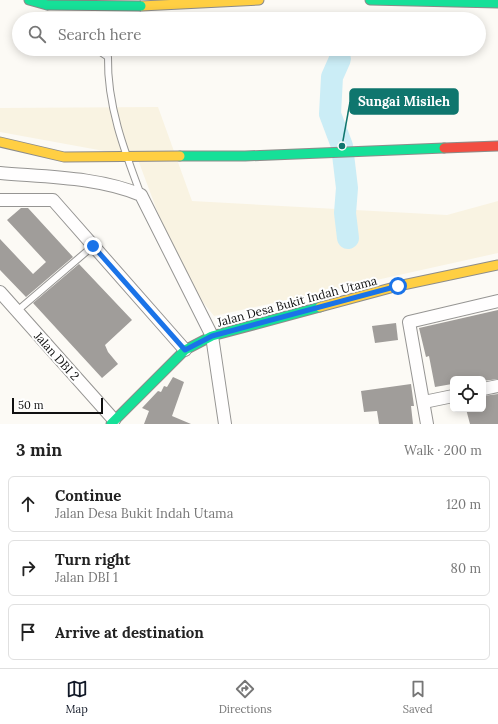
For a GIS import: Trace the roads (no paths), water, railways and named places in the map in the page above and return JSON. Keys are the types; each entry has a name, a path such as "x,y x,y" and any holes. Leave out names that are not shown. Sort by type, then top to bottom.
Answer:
{"main road":[{"path":"29,0 47,5 141,6 259,0"},
{"path":"370,0 498,2"},
{"path":"0,142 64,157 195,156 498,146"},
{"name":"Jalan Desa Bukit Indah Utama","path":"113,422 185,350 212,336 398,286 498,265"}],"street":[{"path":"0,173 106,184 124,188 141,195 212,336 226,424"},
{"path":"0,200 53,200 185,350"},
{"name":"Jalan DBI 2","path":"0,292 113,422"},
{"path":"427,424 409,322 498,301"},
{"path":"486,388 498,386"},
{"path":"424,402 450,397"}],"lane":[{"path":"68,0 73,12"},
{"path":"106,56 108,57 108,77 111,105 127,157 141,195"},
{"path":"17,311 93,246"}],"waterway":[{"path":"340,59 332,77 330,114 342,146 347,188 345,213 348,238"}],"place":[{"name":"Sungai Misileh","path":"342,146"}]}
